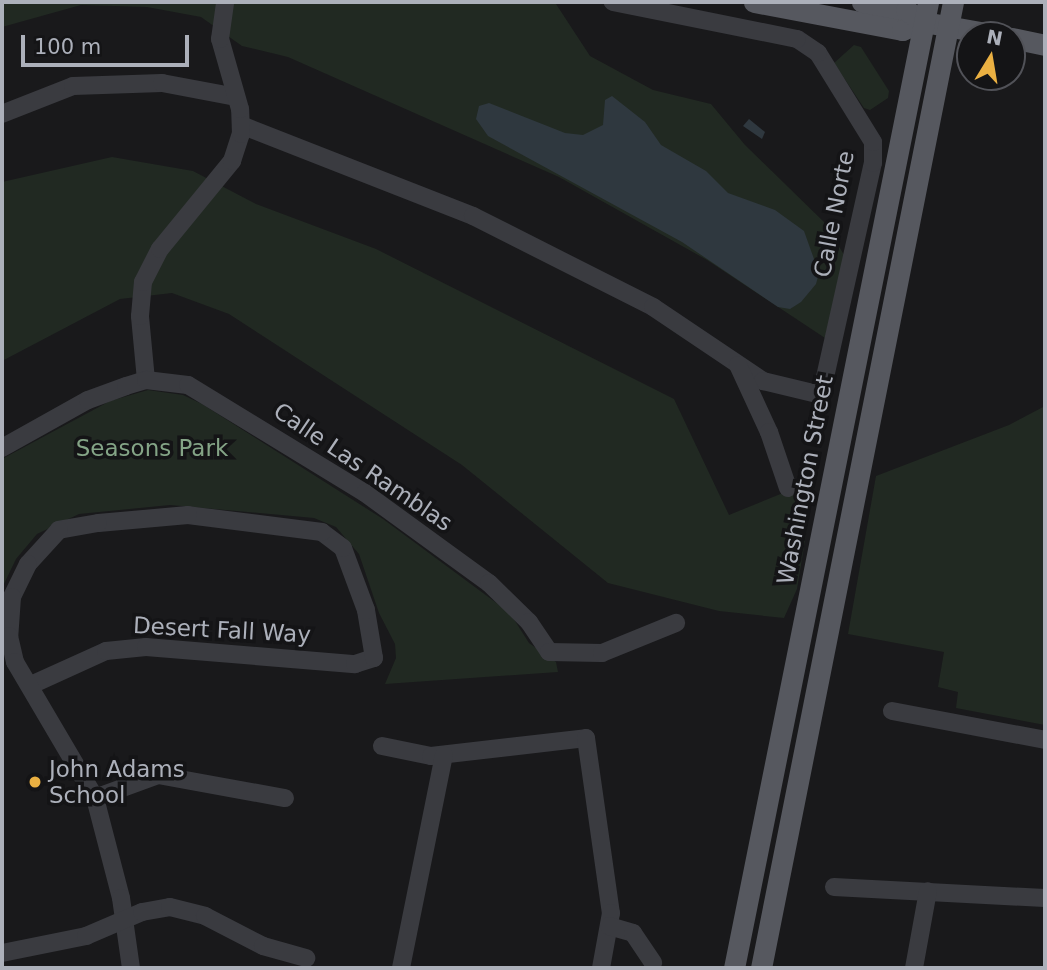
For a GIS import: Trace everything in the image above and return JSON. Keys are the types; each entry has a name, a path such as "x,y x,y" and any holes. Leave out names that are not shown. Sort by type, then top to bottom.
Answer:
{"main road":[{"path":"754,2 902,30 926,12"},
{"path":"862,2 926,12 956,26"},
{"path":"761,968 953,2"},
{"name":"Washington Street","path":"734,968 813,581 885,201 926,12"},
{"path":"1026,41 1045,45"}],"street":[{"path":"146,380 140,316 142,282 160,249 232,161 241,125 220,39 225,2"},
{"name":"Calle Norte","path":"241,125 473,216 653,307 763,381 821,395 873,163 873,142 818,53 797,39 613,2"},
{"path":"2,114 73,86 162,83 236,97"},
{"path":"738,364 769,432 788,488"},
{"name":"Calle Las Ramblas","path":"2,448 88,400 146,380 200,390 365,493 489,583 529,621 549,652 602,653 676,623"},
{"name":"Desert Fall Way","path":"188,515 322,532 343,548 366,610 374,658 355,664 146,647 106,651 31,685 15,662 9,636 12,597 28,564 59,530 188,515"},
{"path":"31,685 95,797 121,898 122,920 131,968"},
{"path":"892,711 1045,740"},
{"path":"382,746 444,755 586,738 611,902 600,968"},
{"path":"401,968 444,755"},
{"path":"95,797 158,775 285,798"},
{"path":"834,887 1045,898"},
{"path":"914,968 928,891"},
{"path":"3,957 86,936 158,908 181,908 205,916 241,938 306,957"},
{"path":"609,926 634,933 653,963"}],"green space":[{"path":"2,2 556,4 590,56 653,90 711,104 745,145 826,224 844,255 825,338 707,260 559,177 288,57 242,46 201,17 147,7 81,5 2,27"},
{"path":"854,45 861,47 889,91 888,98 870,110 864,108 834,63"},
{"path":"112,157 193,171 256,204 376,249 674,399 729,515 815,480 797,589 784,618 719,611 608,583 462,465 229,314 172,293 120,299 2,361 2,182"},
{"name":"Seasons Park","path":"148,390 183,395 202,404 383,519 510,613 529,643 556,662 558,672 385,684 396,658 395,644 379,613 359,554 336,527 314,518 170,505 79,514 37,534 16,559 2,588 2,459 110,401"},
{"path":"1045,406 1045,725 956,708 958,692 938,687 944,652 848,634 876,476 1009,425"}],"shaded area":[{"path":"612,96 645,122 661,145 706,171 728,193 775,210 804,231 819,273 816,284 801,302 790,309 778,307 682,242 488,136 476,119 479,106 489,103 565,133 583,135 603,125 605,100"},
{"path":"749,119 765,132 762,139 743,126"}],"place":[{"name":"John Adams School","path":"35,782"}]}
